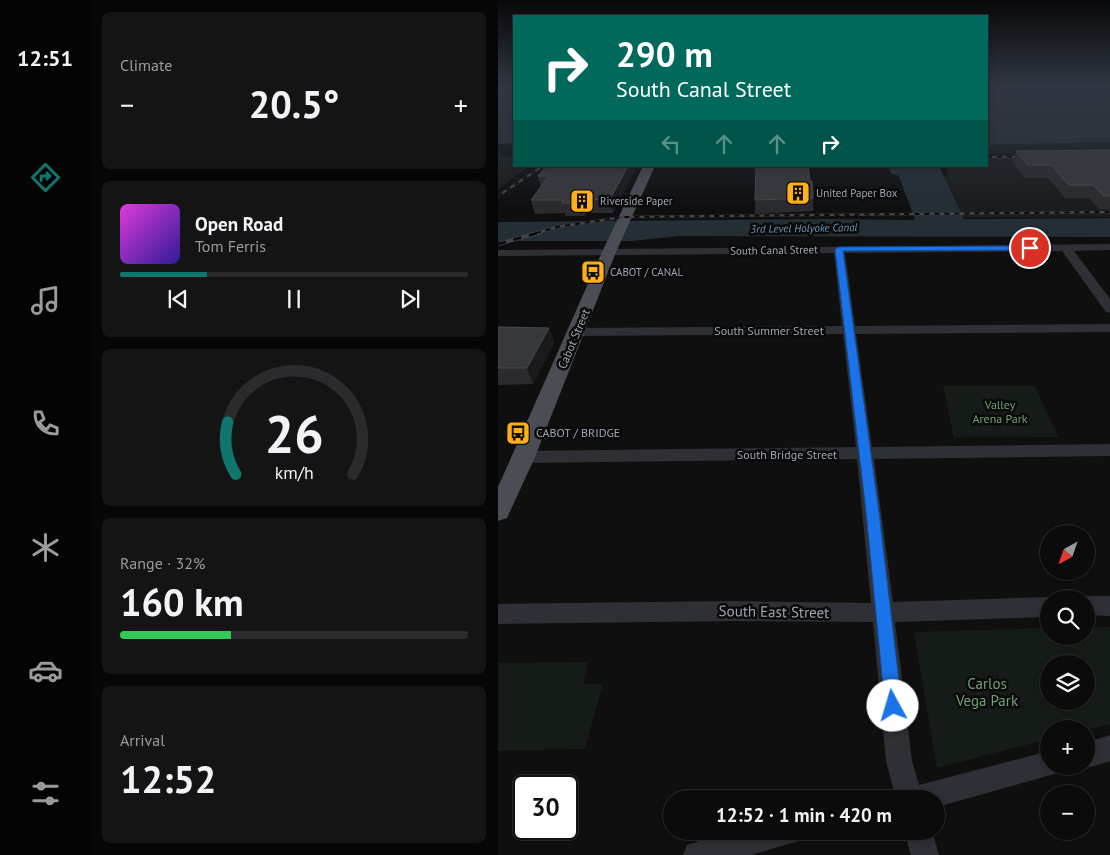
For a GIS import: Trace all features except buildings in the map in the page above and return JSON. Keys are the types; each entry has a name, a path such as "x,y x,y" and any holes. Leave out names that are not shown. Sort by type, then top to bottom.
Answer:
{"main road":[{"name":"Cabot Street","path":"498,511 524,457 610,249 649,167"}],"street":[{"path":"1066,248 1110,309"},
{"name":"South Canal Street","path":"498,253 610,249 1110,248"},
{"path":"839,249 865,454 899,761 907,790"},
{"name":"South Summer Street","path":"577,332 1110,328"},
{"name":"South Bridge Street","path":"524,457 1110,450"},
{"path":"1095,606 1110,606"},
{"name":"South East Street","path":"498,614 883,612 1040,607"},
{"path":"1095,752 1110,748"},
{"path":"945,791 1040,766"},
{"path":"697,855 754,840"},
{"path":"921,840 925,855"}],"shaded area":[{"path":"498,157 513,157 513,167 529,167 498,189"},
{"path":"988,158 1110,158 1110,217 962,218 940,178 948,175 945,167 988,167"}],"green space":[{"path":"1110,142 1110,154 988,154 988,145"},
{"name":"Valley Arena Park","path":"943,386 1035,386 1058,437 954,438"},
{"name":"Carlos Vega Park","path":"1095,627 1110,627 1110,724 1095,728 1095,720 1040,720 1040,741 937,768 914,632 1040,628 1040,645 1095,645"},
{"path":"588,662 583,684 603,684 585,749 498,751 498,663"}],"water":[{"path":"498,127 513,127 513,143 498,144"},
{"path":"988,127 1110,127 1110,142 988,145"},
{"name":"3rd Level Holyoke Canal","path":"888,167 939,167 964,219 1110,218 1111,237 680,236 632,241 498,241 498,222 915,220 899,176 891,173"}],"railway":[{"path":"988,157 1028,157"},
{"path":"498,196 542,167"},
{"path":"536,233 557,227 623,217 1111,212"},
{"path":"498,244 541,232"}],"place":[{"name":"United Paper Box","path":"798,193"},
{"name":"Riverside Paper","path":"582,201"},
{"name":"CABOT / CANAL","path":"593,272"},
{"name":"CABOT / BRIDGE","path":"518,433"}],"route":[{"path":"893,706 872,512 839,249 1030,248"}]}
